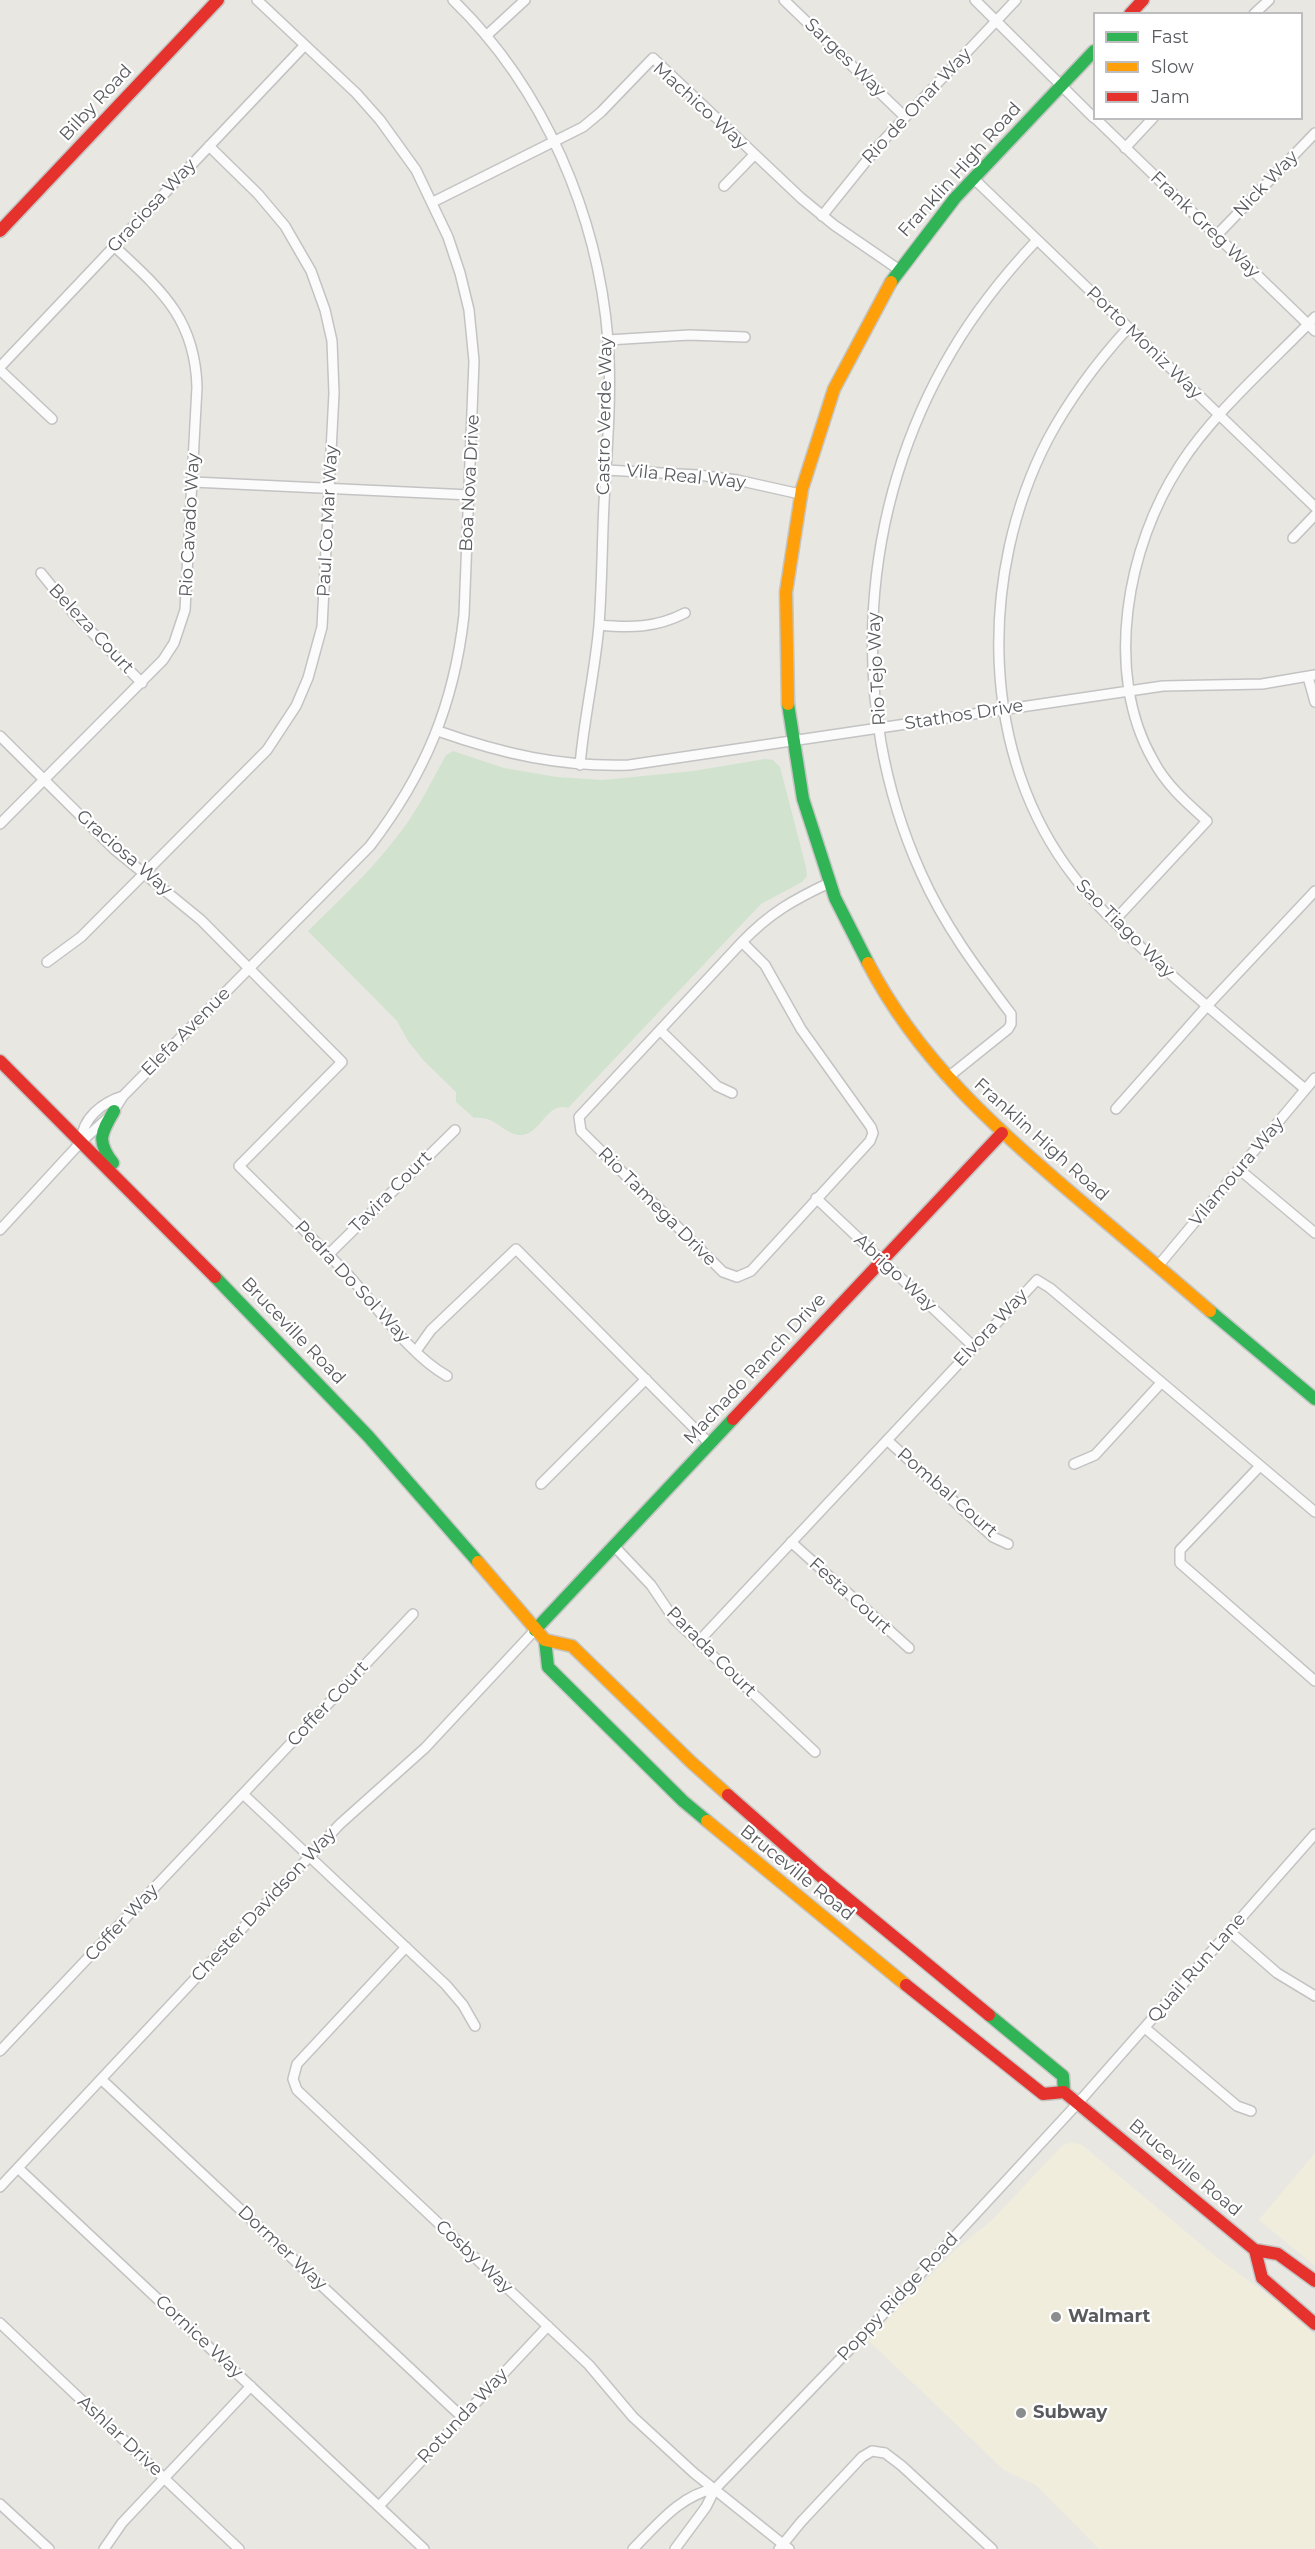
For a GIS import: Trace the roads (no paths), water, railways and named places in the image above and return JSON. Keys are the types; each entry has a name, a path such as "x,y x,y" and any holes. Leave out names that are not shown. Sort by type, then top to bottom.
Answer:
{"main road":[{"name":"Bilby Road","path":"0,231 218,0"},
{"path":"1132,12 1143,0"},
{"name":"Franklin High Road","path":"1093,53 932,224 898,269 864,325 842,370 813,447 800,494 787,571 784,664 791,742 811,832 829,884 849,928 880,986 907,1027 947,1078 1002,1133 1315,1400"},
{"name":"Bruceville Road","path":"0,1061 82,1141 368,1436 545,1640 572,1646 691,1762 819,1875 1063,2076 1064,2092"},
{"path":"114,1110 102,1131 100,1141 105,1153 116,1167 118,1178"},
{"name":"Machado Ranch Drive","path":"535,1630 1002,1133"},
{"name":"Bruceville Road","path":"545,1640 548,1667 683,1801 898,1979 1043,2094 1064,2092 1255,2250 1278,2254 1315,2281"},
{"path":"1255,2250 1262,2278 1315,2324"}],"street":[{"name":"Boa Nova Drive","path":"250,969 370,846 406,796 438,730 453,685 464,615 474,399 472,336 460,273 433,202 411,162 380,120 257,0"},
{"name":"Castro Verde Way","path":"453,0 486,36 527,93 554,142 587,225 599,277 608,340 606,470 598,625 580,765"},
{"path":"486,36 525,0"},
{"name":"Sarges Way","path":"784,0 905,117"},
{"name":"Frank Greg Way","path":"975,0 1093,116"},
{"name":"Rio de Onar Way","path":"822,216 880,144 1016,0"},
{"path":"1256,12 1269,0"},
{"name":"Graciosa Way","path":"0,369 305,45"},
{"name":"Machico Way","path":"433,202 583,127 601,112 653,58 754,155 822,216 898,269"},
{"name":"Frank Greg Way","path":"1097,120 1311,327"},
{"path":"1125,148 1151,120"},
{"name":"Nick Way","path":"1216,236 1315,133"},
{"name":"Paul Co Mar Way","path":"47,962 81,938 254,766 280,733 296,706 315,658 322,627 334,362 325,310 302,252 285,226 258,194 208,146"},
{"path":"724,186 754,155"},
{"name":"Porto Moniz Way","path":"973,178 1315,507"},
{"name":"Rio Tejo Way","path":"947,1078 1008,1029 1011,1024 1011,1014 966,954 921,874 894,798 879,728 873,684 874,594 885,519 901,461 921,410 951,352 993,290 1037,240"},
{"name":"Rio Cavado Way","path":"0,824 163,660 174,643 185,610 193,482 196,366 190,338 175,307 162,291 114,246"},
{"path":"1114,921 1207,821 1171,787 1153,761 1134,716 1126,645 1127,611 1132,578 1141,545 1153,513 1174,474 1200,437 1311,327 1315,316"},
{"name":"Sao Tiago Way","path":"1128,328 1089,373 1067,405 1035,467 1018,513 1004,578 1000,617 999,657 1004,709 1019,773 1048,838 1074,877 1114,921 1207,1006 1305,1089"},
{"path":"608,340 689,335 745,337"},
{"path":"0,369 52,419"},
{"name":"Vila Real Way","path":"606,470 698,475 737,480 800,494"},
{"path":"193,482 470,495"},
{"path":"1293,538 1315,515"},
{"name":"Beleza Court","path":"41,573 74,614 142,683"},
{"path":"598,625 637,628 656,625 685,613"},
{"path":"1311,676 1315,702"},
{"name":"Stathos Drive","path":"438,730 481,746 518,756 580,765 629,765 1130,690 1180,685 1262,684 1311,676"},
{"name":"Graciosa Way","path":"0,736 114,849 201,920 250,969"},
{"name":"Rio Tamega Drive","path":"742,942 765,964 801,1029 873,1133 870,1141 751,1271 737,1277 723,1272 581,1131 579,1118 742,942 768,916 792,900 829,884"},
{"path":"1116,1109 1207,1006 1315,891"},
{"name":"Elefa Avenue","path":"0,1230 82,1141 93,1133 114,1110 123,1096 250,969"},
{"name":"Pedra Do Sol Way","path":"250,969 342,1062 239,1166 328,1255 416,1351 431,1330 516,1249 710,1444"},
{"path":"661,1031 717,1086 732,1093"},
{"name":"Vilamoura Way","path":"1158,1266 1315,1078"},
{"name":"Elefa Avenue","path":"82,1141 83,1129 88,1120 109,1101 123,1096"},
{"name":"Tavira Court","path":"328,1255 455,1130"},
{"path":"1240,1170 1315,1233"},
{"name":"Abrigo Way","path":"816,1198 974,1347"},
{"name":"Elvora Way","path":"698,1642 1025,1290 1038,1280 1315,1512"},
{"path":"416,1351 435,1369 447,1376"},
{"path":"541,1484 646,1380"},
{"path":"1074,1464 1095,1455 1161,1383"},
{"name":"Pombal Court","path":"887,1440 993,1537 1008,1544"},
{"path":"1260,1466 1180,1550 1180,1563 1315,1681"},
{"name":"Festa Court","path":"791,1542 909,1648"},
{"name":"Parada Court","path":"614,1546 637,1568 674,1619 815,1752"},
{"name":"Coffer Court","path":"243,1794 413,1614"},
{"name":"Chester Davidson Way","path":"0,2187 354,1810 425,1748 535,1630"},
{"path":"243,1794 455,1994 475,2026"},
{"name":"Coffer Way","path":"0,2051 243,1794"},
{"name":"Quail Run Lane","path":"1078,2103 1315,1834"},
{"path":"1229,1931 1277,1973 1315,1996"},
{"name":"Cosby Way","path":"406,1947 297,2064 293,2074 294,2085 301,2095 596,2372 633,2417 678,2459 783,2548"},
{"path":"1145,2028 1237,2106 1251,2111"},
{"name":"Dormer Way","path":"101,2079 462,2417"},
{"name":"Poppy Ridge Road","path":"675,2549 706,2507 715,2489 873,2325 1078,2103"},
{"name":"Cornice Way","path":"18,2168 424,2549"},
{"name":"Ashlar Drive","path":"0,2324 239,2549"},
{"name":"Rotunda Way","path":"379,2506 548,2326"},
{"path":"104,2549 122,2523 252,2386"},
{"path":"783,2548 801,2522 862,2457 872,2451 885,2453 902,2466 992,2549"},
{"name":"Poppy Ridge Road","path":"633,2549 663,2518 691,2497 715,2489"},
{"path":"0,2504 49,2549"}],"place":[{"name":"Walmart","path":"1056,2317"},
{"name":"Subway","path":"1021,2413"}]}
